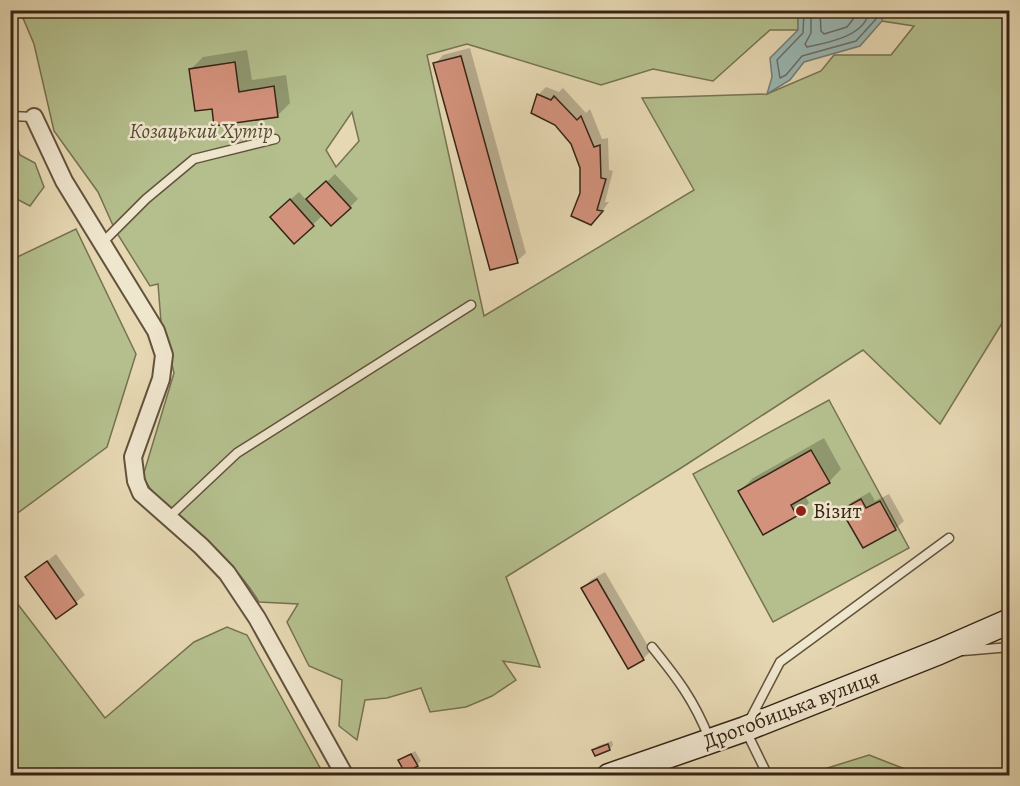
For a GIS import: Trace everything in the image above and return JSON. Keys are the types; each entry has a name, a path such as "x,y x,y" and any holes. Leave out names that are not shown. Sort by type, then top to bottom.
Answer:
{"main road":[{"name":"Дрогобицька вулиця","path":"609,776 745,729 939,652 1010,621"}],"street":[{"path":"34,117 64,181 156,331 164,355 161,379 132,457 136,482 141,493 201,546 232,582 257,618 345,776"}],"lane":[{"path":"10,116 34,117"},
{"path":"101,244 146,199 194,159 275,139"},
{"path":"167,518 237,453 471,305"},
{"path":"768,776 745,729 780,662 949,538"},
{"path":"652,647 697,709 710,741"},
{"path":"939,652 1010,647"}],"green space":[{"path":"20,11 798,11 798,30 770,30 713,81 653,69 601,85 467,44 427,55 484,316 694,190 642,98 767,94 821,71 834,55 891,55 914,26 882,21 883,11 1009,11 1009,312 940,424 863,350 681,468 506,577 540,667 503,661 516,680 492,696 466,707 430,712 421,688 387,698 365,700 357,740 339,726 342,680 309,666 287,622 298,604 259,602 232,567 201,535 161,501 143,476 174,373 161,322 158,284 150,286 115,230 98,192 54,131 34,44","holes":["352,112 359,141 336,167 326,150"]},
{"path":"10,131 20,155 35,163 44,187 30,206 11,196"},
{"path":"76,229 136,354 107,447 11,518 11,260"},
{"name":"Візит","path":"829,400 909,548 773,622 693,474"},
{"path":"10,594 105,718 194,642 227,627 247,635 324,775 11,775"},
{"path":"869,755 905,769 994,775 805,775"}],"water":[{"path":"798,11 883,11 882,21 860,46 804,62 790,80 767,94 772,77 770,58 798,30"}],"building":[{"path":"461,56 518,263 490,270 433,63"},
{"name":"Козацький Хутір","path":"235,62 239,92 274,86 278,117 214,126 212,109 195,111 189,69"},
{"path":"537,94 551,100 554,96 577,120 581,116 594,147 600,145 601,178 606,179 597,210 603,211 591,225 571,216 580,193 580,168 571,144 555,125 531,113"},
{"path":"326,181 351,208 331,226 306,199"},
{"path":"290,199 314,226 294,244 270,217"},
{"path":"811,450 830,483 791,505 797,516 763,535 738,491"},
{"path":"861,499 866,508 880,501 896,530 863,548 841,510"},
{"path":"47,561 77,604 56,619 25,577"},
{"path":"597,579 644,660 628,669 581,588"},
{"path":"608,744 610,750 595,756 592,750"},
{"path":"411,754 418,766 405,773 398,760"}],"place":[{"name":"Візит","path":"801,511"}]}
